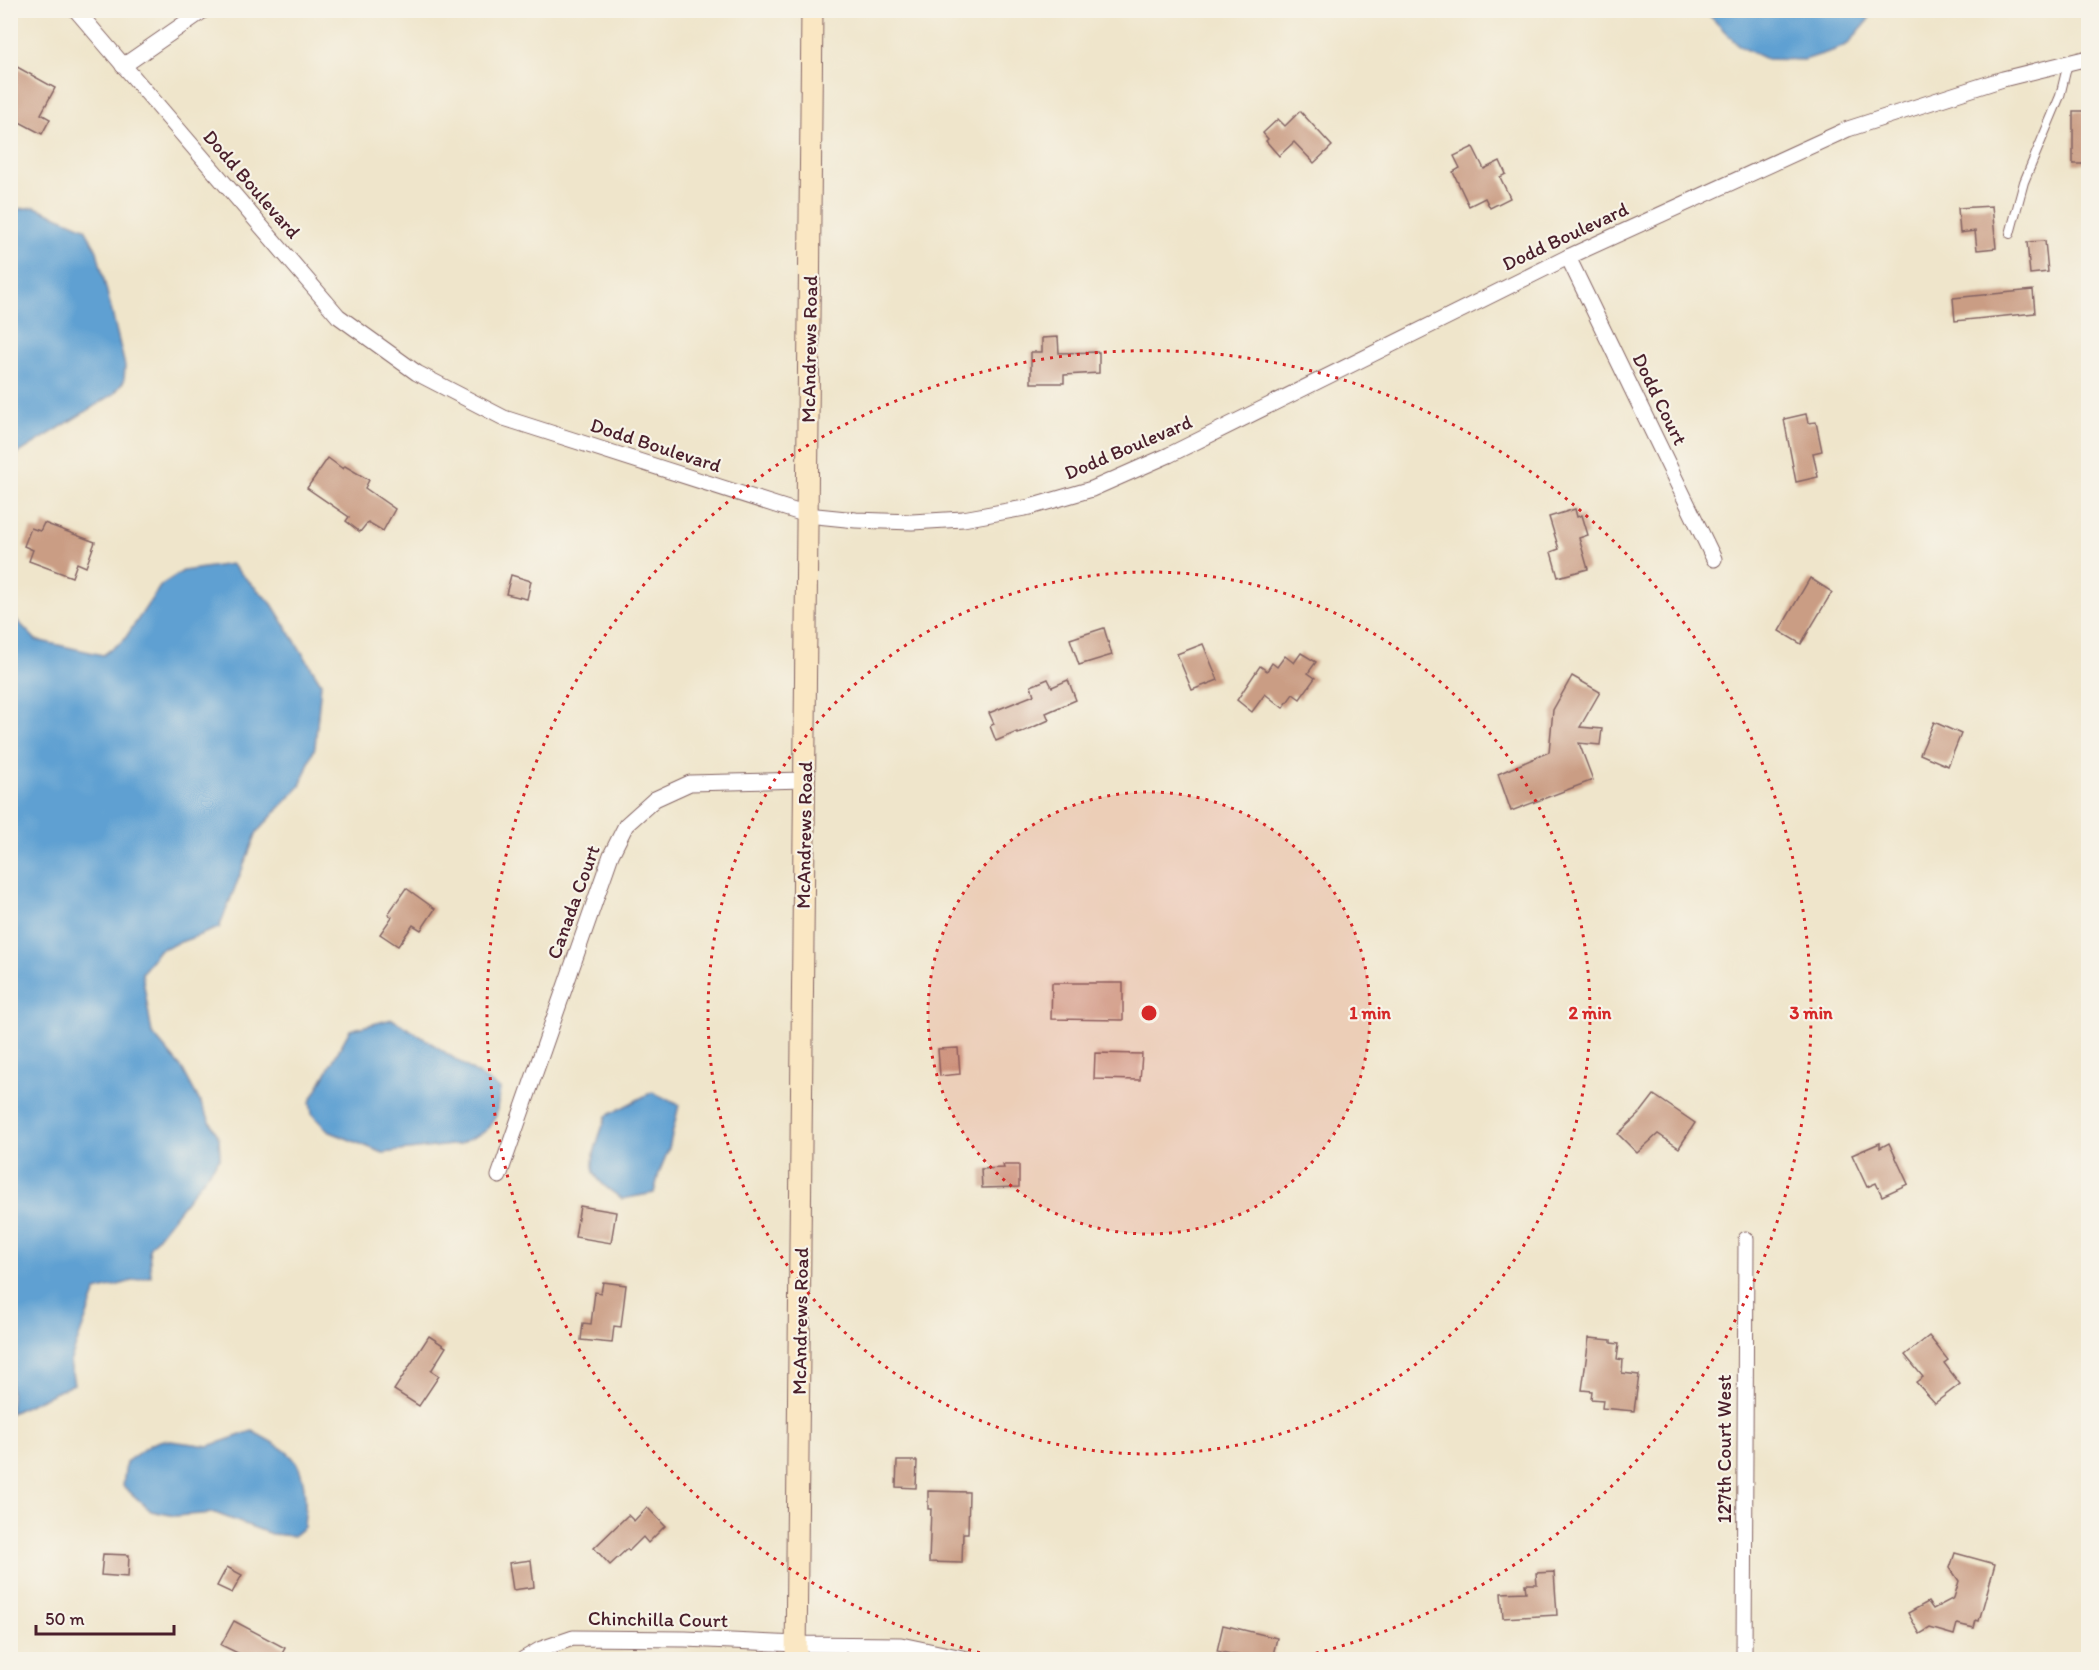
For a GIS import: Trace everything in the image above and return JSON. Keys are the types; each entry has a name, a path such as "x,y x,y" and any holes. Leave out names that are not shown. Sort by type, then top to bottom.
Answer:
{"main road":[{"name":"McAndrews Road","path":"796,1652 812,10"}],"street":[{"name":"Dodd Boulevard","path":"76,10 338,316 417,373 504,418 807,515 912,522 963,519 1030,507 1092,489 1169,455 1568,257 1848,129 2003,78 2088,58"},
{"path":"123,66 204,10"},
{"name":"Dodd Court","path":"1568,257 1714,559"},
{"name":"Canada Court","path":"499,1176 611,855 626,825 656,799 690,783 805,780"},
{"name":"127th Court West","path":"1744,1659 1746,1239"},
{"name":"Chinchilla Court","path":"522,1659 573,1638 685,1639 796,1652 901,1645 972,1659"}],"lane":[{"path":"2010,234 2025,182 2060,96 2068,63"}],"water":[{"path":"1705,11 1872,11 1868,20 1848,44 1804,60 1766,59 1739,46"},
{"path":"35,207 85,228 97,251 125,366 124,381 114,394 11,458 11,210"},
{"path":"231,564 272,604 321,683 315,747 300,786 257,832 219,928 159,950 142,973 152,1033 183,1070 219,1138 220,1158 149,1248 151,1276 96,1291 70,1362 74,1384 11,1413 11,614 36,640 103,655 124,640 161,585 183,571"},
{"path":"392,1019 500,1089 496,1116 486,1131 460,1144 383,1153 328,1131 312,1114 310,1102 350,1030"},
{"path":"652,1092 679,1105 669,1148 654,1193 622,1199 603,1184 594,1172 593,1160 597,1144 606,1116"},
{"path":"252,1431 289,1454 299,1469 305,1499 304,1527 293,1536 271,1534 215,1513 175,1516 151,1511 123,1486 126,1462 151,1444 163,1440 209,1446"}],"building":[{"path":"10,63 55,88 41,114 50,119 42,134 10,117"},
{"path":"1300,111 1332,146 1314,163 1294,142 1279,156 1266,141 1268,139 1263,133 1278,119 1285,126"},
{"path":"2073,111 2088,111 2088,164 2073,164"},
{"path":"1473,147 1484,169 1500,161 1506,174 1500,177 1510,198 1490,208 1485,198 1469,206 1453,172 1460,168 1454,156"},
{"path":"1992,206 1996,248 1977,250 1975,231 1960,233 1958,208"},
{"path":"2045,241 2048,272 2030,274 2027,242"},
{"path":"2033,290 2035,313 1955,321 1953,298"},
{"path":"1058,337 1059,353 1099,352 1099,373 1064,375 1064,383 1031,383 1031,352 1042,352 1042,338"},
{"path":"1806,414 1808,423 1816,422 1822,451 1813,453 1818,477 1796,482 1784,419"},
{"path":"328,458 343,469 345,466 369,480 365,488 395,509 383,531 368,522 360,532 346,521 349,517 307,488"},
{"path":"1575,509 1577,517 1582,515 1588,535 1579,538 1588,569 1558,577 1551,552 1559,549 1549,517"},
{"path":"44,523 95,542 86,567 77,563 72,577 29,561 33,550 24,546 31,528 40,531"},
{"path":"511,575 531,581 527,599 506,594"},
{"path":"1810,578 1832,592 1801,644 1779,631"},
{"path":"1104,628 1112,655 1079,665 1070,639"},
{"path":"1203,644 1218,680 1192,690 1177,654"},
{"path":"1301,653 1316,662 1308,673 1315,678 1300,699 1293,694 1283,708 1265,694 1252,712 1237,700 1260,666 1267,671 1272,663 1277,667 1285,656 1294,663"},
{"path":"1572,676 1600,692 1580,727 1602,729 1600,745 1579,743 1593,780 1511,811 1498,774 1549,752 1553,710"},
{"path":"1048,679 1052,687 1068,680 1076,700 1046,713 1049,720 996,741 990,726 994,724 989,713 1034,695 1031,686"},
{"path":"1934,722 1961,734 1948,766 1920,754"},
{"path":"406,888 435,909 421,930 413,925 398,946 380,934 392,917 388,914"},
{"path":"1052,983 1123,983 1123,1020 1051,1019"},
{"path":"958,1048 960,1074 940,1076 938,1049"},
{"path":"1095,1053 1142,1054 1140,1080 1094,1079"},
{"path":"1654,1095 1695,1123 1679,1148 1658,1134 1637,1153 1618,1134 1641,1112"},
{"path":"1880,1143 1880,1148 1889,1143 1908,1184 1882,1196 1876,1183 1867,1187 1852,1155"},
{"path":"1003,1165 1019,1165 1019,1187 982,1188 981,1169 1004,1168"},
{"path":"580,1206 616,1212 611,1243 575,1237"},
{"path":"603,1282 626,1285 621,1327 614,1326 612,1343 581,1340 583,1323 591,1324 595,1292 601,1293"},
{"path":"429,1336 446,1347 431,1371 439,1376 419,1406 394,1390"},
{"path":"1929,1336 1948,1360 1944,1363 1960,1384 1935,1403 1916,1382 1923,1377 1905,1355"},
{"path":"1589,1338 1611,1340 1611,1343 1619,1344 1617,1359 1623,1360 1622,1373 1639,1375 1634,1411 1602,1408 1603,1400 1591,1399 1592,1391 1582,1390"},
{"path":"897,1461 917,1461 916,1488 896,1487"},
{"path":"928,1491 969,1492 968,1533 963,1533 962,1563 929,1562 931,1509 928,1509"},
{"path":"647,1507 665,1526 648,1543 643,1537 610,1565 594,1548 628,1515 634,1521"},
{"path":"1955,1553 1995,1564 1979,1621 1976,1620 1974,1628 1957,1624 1954,1635 1930,1628 1920,1634 1908,1613 1928,1602 1933,1609 1954,1598 1959,1581 1950,1568"},
{"path":"103,1554 129,1555 128,1577 101,1575"},
{"path":"531,1560 534,1587 513,1590 509,1563"},
{"path":"227,1567 242,1575 232,1593 217,1586"},
{"path":"1554,1572 1557,1615 1503,1618 1501,1593 1526,1592 1525,1584 1537,1584 1536,1573"},
{"path":"234,1621 285,1648 279,1659 250,1659 221,1645"},
{"path":"1223,1625 1277,1638 1272,1659 1245,1659 1245,1657 1217,1651"}]}
